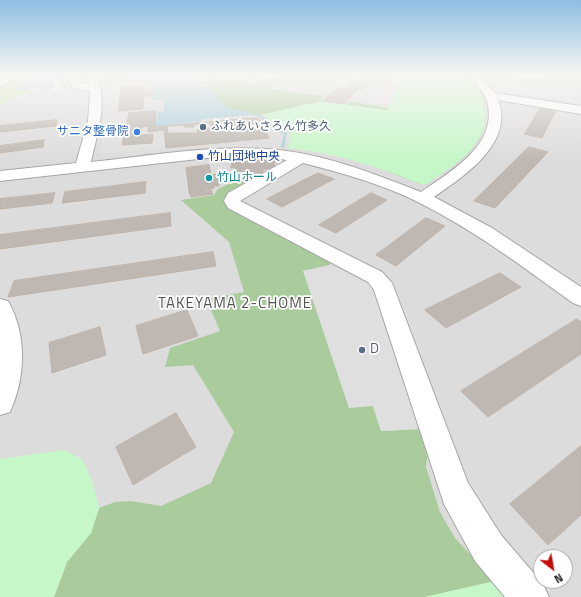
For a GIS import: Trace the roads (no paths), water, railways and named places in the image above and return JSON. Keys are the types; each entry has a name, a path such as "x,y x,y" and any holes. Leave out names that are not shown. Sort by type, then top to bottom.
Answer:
{"street":[{"path":"83,166 96,104"},
{"path":"424,198 459,172 477,156 487,144 496,118 494,104"},
{"path":"549,104 581,110"},
{"path":"0,176 225,152 268,153 301,158 359,174 424,198 485,232 581,298"},
{"path":"301,158 234,196 232,201 234,204 375,277 384,288 455,493 488,548 530,597"},
{"path":"0,307 9,335 10,359 5,389 0,403"}],"water":[{"path":"164,104 222,104 230,109 250,112 253,115 202,119 201,121 147,128 148,123 157,122 158,111 163,111"}],"waterway":[{"path":"253,115 261,116 270,126 286,134 283,147"}],"place":[{"name":"ふれあいさろん竹多久","path":"203,127"},
{"name":"サニタ整骨院","path":"137,132"},
{"name":"竹山団地中央","path":"200,157"},
{"name":"竹山ホール","path":"209,178"},
{"name":"D","path":"362,350"}],"district":[{"name":"TAKEYAMA 2-CHOME","path":"235,304"}]}
